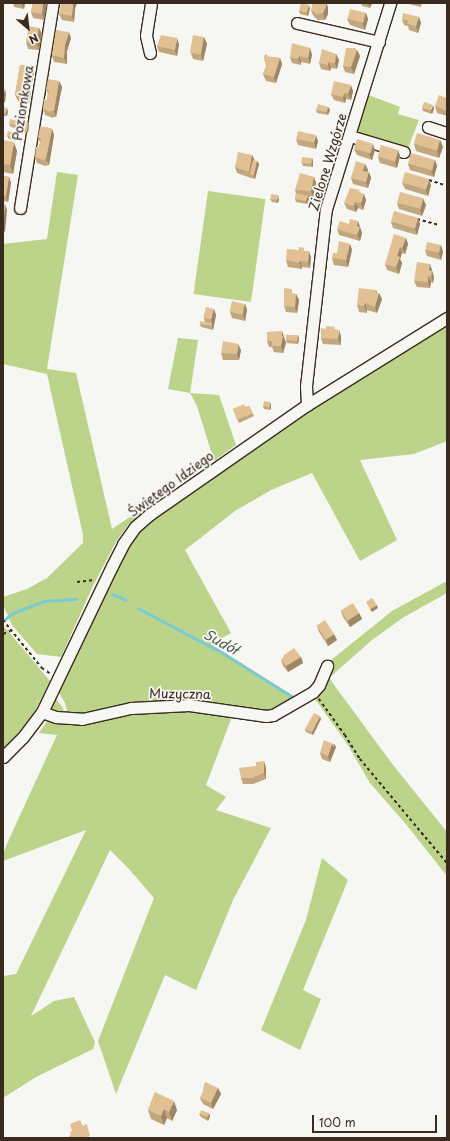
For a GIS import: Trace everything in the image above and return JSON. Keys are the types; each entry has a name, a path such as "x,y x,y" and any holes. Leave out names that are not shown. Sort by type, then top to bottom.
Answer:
{"street":[{"name":"Poziomkowa","path":"20,208 53,3"},
{"path":"150,53 146,35 151,3"},
{"name":"Zielone Wzgórze","path":"308,405 306,386 326,209 350,136 390,3"},
{"path":"297,23 379,42"},
{"path":"428,127 447,133"},
{"path":"350,136 404,152"},
{"name":"Świętego Idziego","path":"3,757 23,737 42,712 128,535 142,521 308,405 447,318"},
{"name":"Muzyczna","path":"42,712 56,717 82,718 131,708 189,705 266,716 273,715 313,692 319,685 327,666"}],"path":[{"path":"424,179 447,186"},
{"path":"417,218 440,225"},
{"path":"77,582 106,579"},
{"path":"3,620 42,668"},
{"path":"3,634 11,631"},
{"path":"313,692 345,735 360,759 447,863"}],"green space":[{"path":"366,94 400,107 398,114 419,120 405,156 352,141"},
{"path":"57,172 78,175 47,369 76,373 112,529 164,494 165,496 129,524 117,540 93,586 61,657 37,654 12,625 3,605 3,597 27,589 47,578 83,543 83,535 47,374 3,364 3,244 47,239"},
{"path":"208,191 265,199 251,302 194,294"},
{"path":"447,323 447,441 414,454 360,460 397,540 360,561 312,473 271,490 235,511 185,550 231,633 211,644 297,698 270,713 214,705 68,715 65,703 59,693 129,541 144,524 309,409"},
{"path":"178,338 198,340 190,393 168,389"},
{"path":"190,393 219,395 236,445 214,461 197,406"},
{"path":"447,581 447,593 404,617 372,640 329,678 393,765 447,832 447,876 405,823 370,783 346,742 312,695 328,678 325,665 392,611"},
{"path":"3,625 50,681 35,711 12,741 3,749"},
{"path":"55,698 63,708 64,715 49,710"},
{"path":"154,708 233,714 206,785 226,797 216,810 271,828 233,900 196,990 165,975 116,1094 98,1041 154,898 110,850 31,1016 54,1001 74,997 95,1042 93,1049 36,1077 3,1098 3,976 16,974 86,830 3,861 3,854 10,837 57,735 39,733 49,718"},
{"path":"322,858 348,880 303,990 321,999 300,1050 261,1030 306,920"}],"building":[{"path":"33,3 43,3 42,14 31,12"},
{"path":"61,3 73,3 72,16 59,14"},
{"path":"301,3 309,5 307,13 299,11"},
{"path":"313,3 326,3 323,13 315,14 315,12 311,11"},
{"path":"350,9 366,13 363,23 348,19"},
{"path":"403,13 419,17 416,26 407,24 408,21 402,19"},
{"path":"29,26 39,28 36,44 26,42"},
{"path":"56,30 69,32 65,45 64,58 52,55"},
{"path":"161,35 177,38 175,50 157,46"},
{"path":"193,35 204,37 201,55 190,53"},
{"path":"292,43 310,48 308,58 299,56 298,59 290,57"},
{"path":"346,48 355,48 357,50 351,67 343,66"},
{"path":"322,49 336,54 335,63 328,62 328,65 319,63"},
{"path":"266,54 269,57 280,58 274,77 263,74 267,64 265,63 266,60 264,56"},
{"path":"20,65 28,65 32,67 30,77 27,76 25,87 28,87 27,97 23,96 23,98 15,95"},
{"path":"48,79 59,81 54,111 50,112 43,109 44,99 47,100 49,90 46,89"},
{"path":"334,81 351,85 348,94 344,93 343,97 331,94"},
{"path":"3,89 5,89 3,100"},
{"path":"439,95 447,98 447,111 435,106"},
{"path":"424,102 433,105 431,110 422,108"},
{"path":"318,104 328,107 327,112 316,110"},
{"path":"3,107 7,108 6,113 3,113"},
{"path":"10,119 18,121 17,125 9,124"},
{"path":"23,122 28,122 27,130 22,129"},
{"path":"40,127 48,127 52,129 46,159 43,160 35,157 36,147 39,147 41,138 38,137"},
{"path":"8,131 16,133 15,138 7,136"},
{"path":"298,131 316,135 314,143 296,139"},
{"path":"417,133 440,140 437,151 414,144"},
{"path":"357,139 373,144 370,154 354,149"},
{"path":"3,140 14,142 10,165 3,164"},
{"path":"381,145 398,150 395,161 378,157"},
{"path":"238,152 252,155 249,172 235,167"},
{"path":"411,153 435,160 432,170 408,164"},
{"path":"302,157 312,158 311,164 301,163"},
{"path":"253,160 257,161 253,176 249,175"},
{"path":"356,161 365,164 363,171 369,172 366,182 351,178"},
{"path":"405,172 429,179 426,189 402,183"},
{"path":"300,173 314,177 311,191 295,190"},
{"path":"3,176 9,177 6,196 3,195"},
{"path":"350,188 360,190 359,192 364,194 361,203 355,202 354,206 344,203"},
{"path":"400,192 423,198 420,209 397,203"},
{"path":"296,193 308,196 306,201 295,199"},
{"path":"271,194 278,195 277,200 270,199"},
{"path":"3,204 5,204 3,224"},
{"path":"394,211 418,218 415,228 391,222"},
{"path":"350,219 358,221 357,226 360,227 357,235 337,229 340,221 349,224"},
{"path":"394,234 406,238 402,248 400,247 397,256 400,257 396,267 385,264"},
{"path":"339,241 350,244 346,260 332,258 333,253 337,253"},
{"path":"427,242 441,245 439,253 425,250"},
{"path":"299,247 304,248 304,251 309,251 308,262 300,261 299,263 286,260 287,249 299,250"},
{"path":"417,262 430,264 429,270 432,271 431,277 428,276 428,282 414,281"},
{"path":"284,288 292,289 292,293 296,294 295,307 284,306"},
{"path":"359,288 376,290 376,293 379,293 375,307 365,303 364,306 357,305"},
{"path":"232,301 245,304 242,315 230,312"},
{"path":"206,307 214,309 211,320 203,318"},
{"path":"200,321 212,323 211,326 200,324"},
{"path":"326,326 335,327 334,329 339,330 338,339 321,338 321,328 326,329"},
{"path":"282,331 283,336 281,346 272,346 272,341 267,341 267,332"},
{"path":"286,335 298,335 297,341 286,340"},
{"path":"223,341 238,344 237,354 221,353"},
{"path":"264,401 270,402 270,407 263,406"},
{"path":"244,404 245,407 249,406 253,413 237,420 233,409"},
{"path":"372,598 377,605 370,609 366,602"},
{"path":"353,603 359,613 347,620 341,610"},
{"path":"325,620 334,634 326,640 317,625"},
{"path":"294,648 301,657 286,666 281,660 285,657 284,655"},
{"path":"314,713 320,716 312,732 305,729"},
{"path":"324,740 332,744 328,756 320,753"},
{"path":"264,761 264,773 251,778 241,778 239,768 256,766 256,762"},
{"path":"205,1082 218,1088 211,1103 200,1098"},
{"path":"155,1092 174,1101 169,1112 164,1109 161,1116 148,1110"},
{"path":"201,1110 209,1113 208,1117 200,1114"},
{"path":"80,1120 83,1126 87,1124 90,1136 84,1138 69,1138 71,1135 70,1132 72,1131 70,1124"}],"waterway":[{"name":"Sudół","path":"113,594 126,600"},
{"name":"Sudół","path":"3,621 13,613 44,601 76,599"},
{"name":"Sudół","path":"138,608 223,653 293,697"}]}
